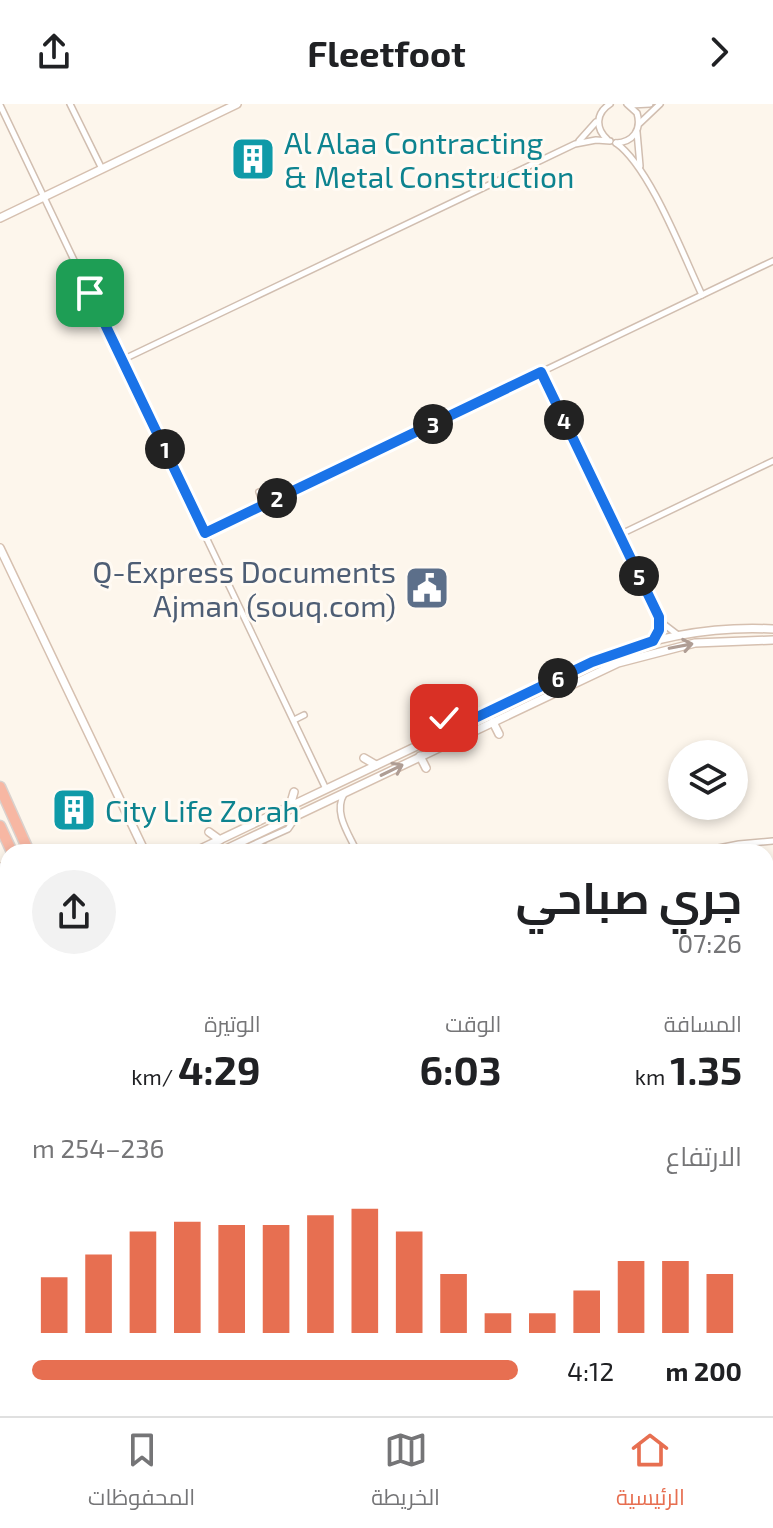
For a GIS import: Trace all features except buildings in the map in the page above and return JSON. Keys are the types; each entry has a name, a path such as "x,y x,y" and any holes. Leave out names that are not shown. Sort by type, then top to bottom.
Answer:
{"highway":[{"path":"0,787 25,844"}],"street":[{"path":"70,104 102,169"},
{"path":"0,218 237,104"},
{"path":"601,104 599,130 628,152 642,171 702,295"},
{"path":"575,144 610,104"},
{"path":"628,104 650,104"},
{"path":"628,104 637,113 637,147 642,171"},
{"path":"122,360 575,144 589,140 626,142 660,104"},
{"path":"0,105 326,789"},
{"path":"205,533 773,261"},
{"path":"541,372 659,617 667,629 679,635"},
{"path":"619,535 773,461"},
{"path":"259,492 264,505"},
{"path":"0,548 141,844"},
{"path":"653,641 659,630 659,617"},
{"path":"211,844 592,662 679,635 773,629"},
{"path":"236,844 594,673 641,655 716,641 773,640"},
{"path":"294,720 304,715"},
{"path":"444,718 450,730"},
{"path":"493,722 499,734"},
{"path":"420,756 426,768"},
{"path":"364,758 376,765"},
{"path":"290,806 294,792"},
{"path":"346,792 339,803 341,816 353,844"},
{"path":"323,803 341,816"},
{"path":"255,844 288,829 299,813"},
{"path":"209,832 220,840"},
{"path":"739,844 773,841"}],"place":[{"name":"Al Alaa Contracting & Metal Construction","path":"253,159"},
{"name":"Q-Express Documents Ajman (souq.com)","path":"427,588"},
{"name":"City Life Zorah","path":"74,810"}],"route":[{"path":"90,293 205,533 541,372 659,617 659,630 653,641 592,662 450,730 444,718"}]}
